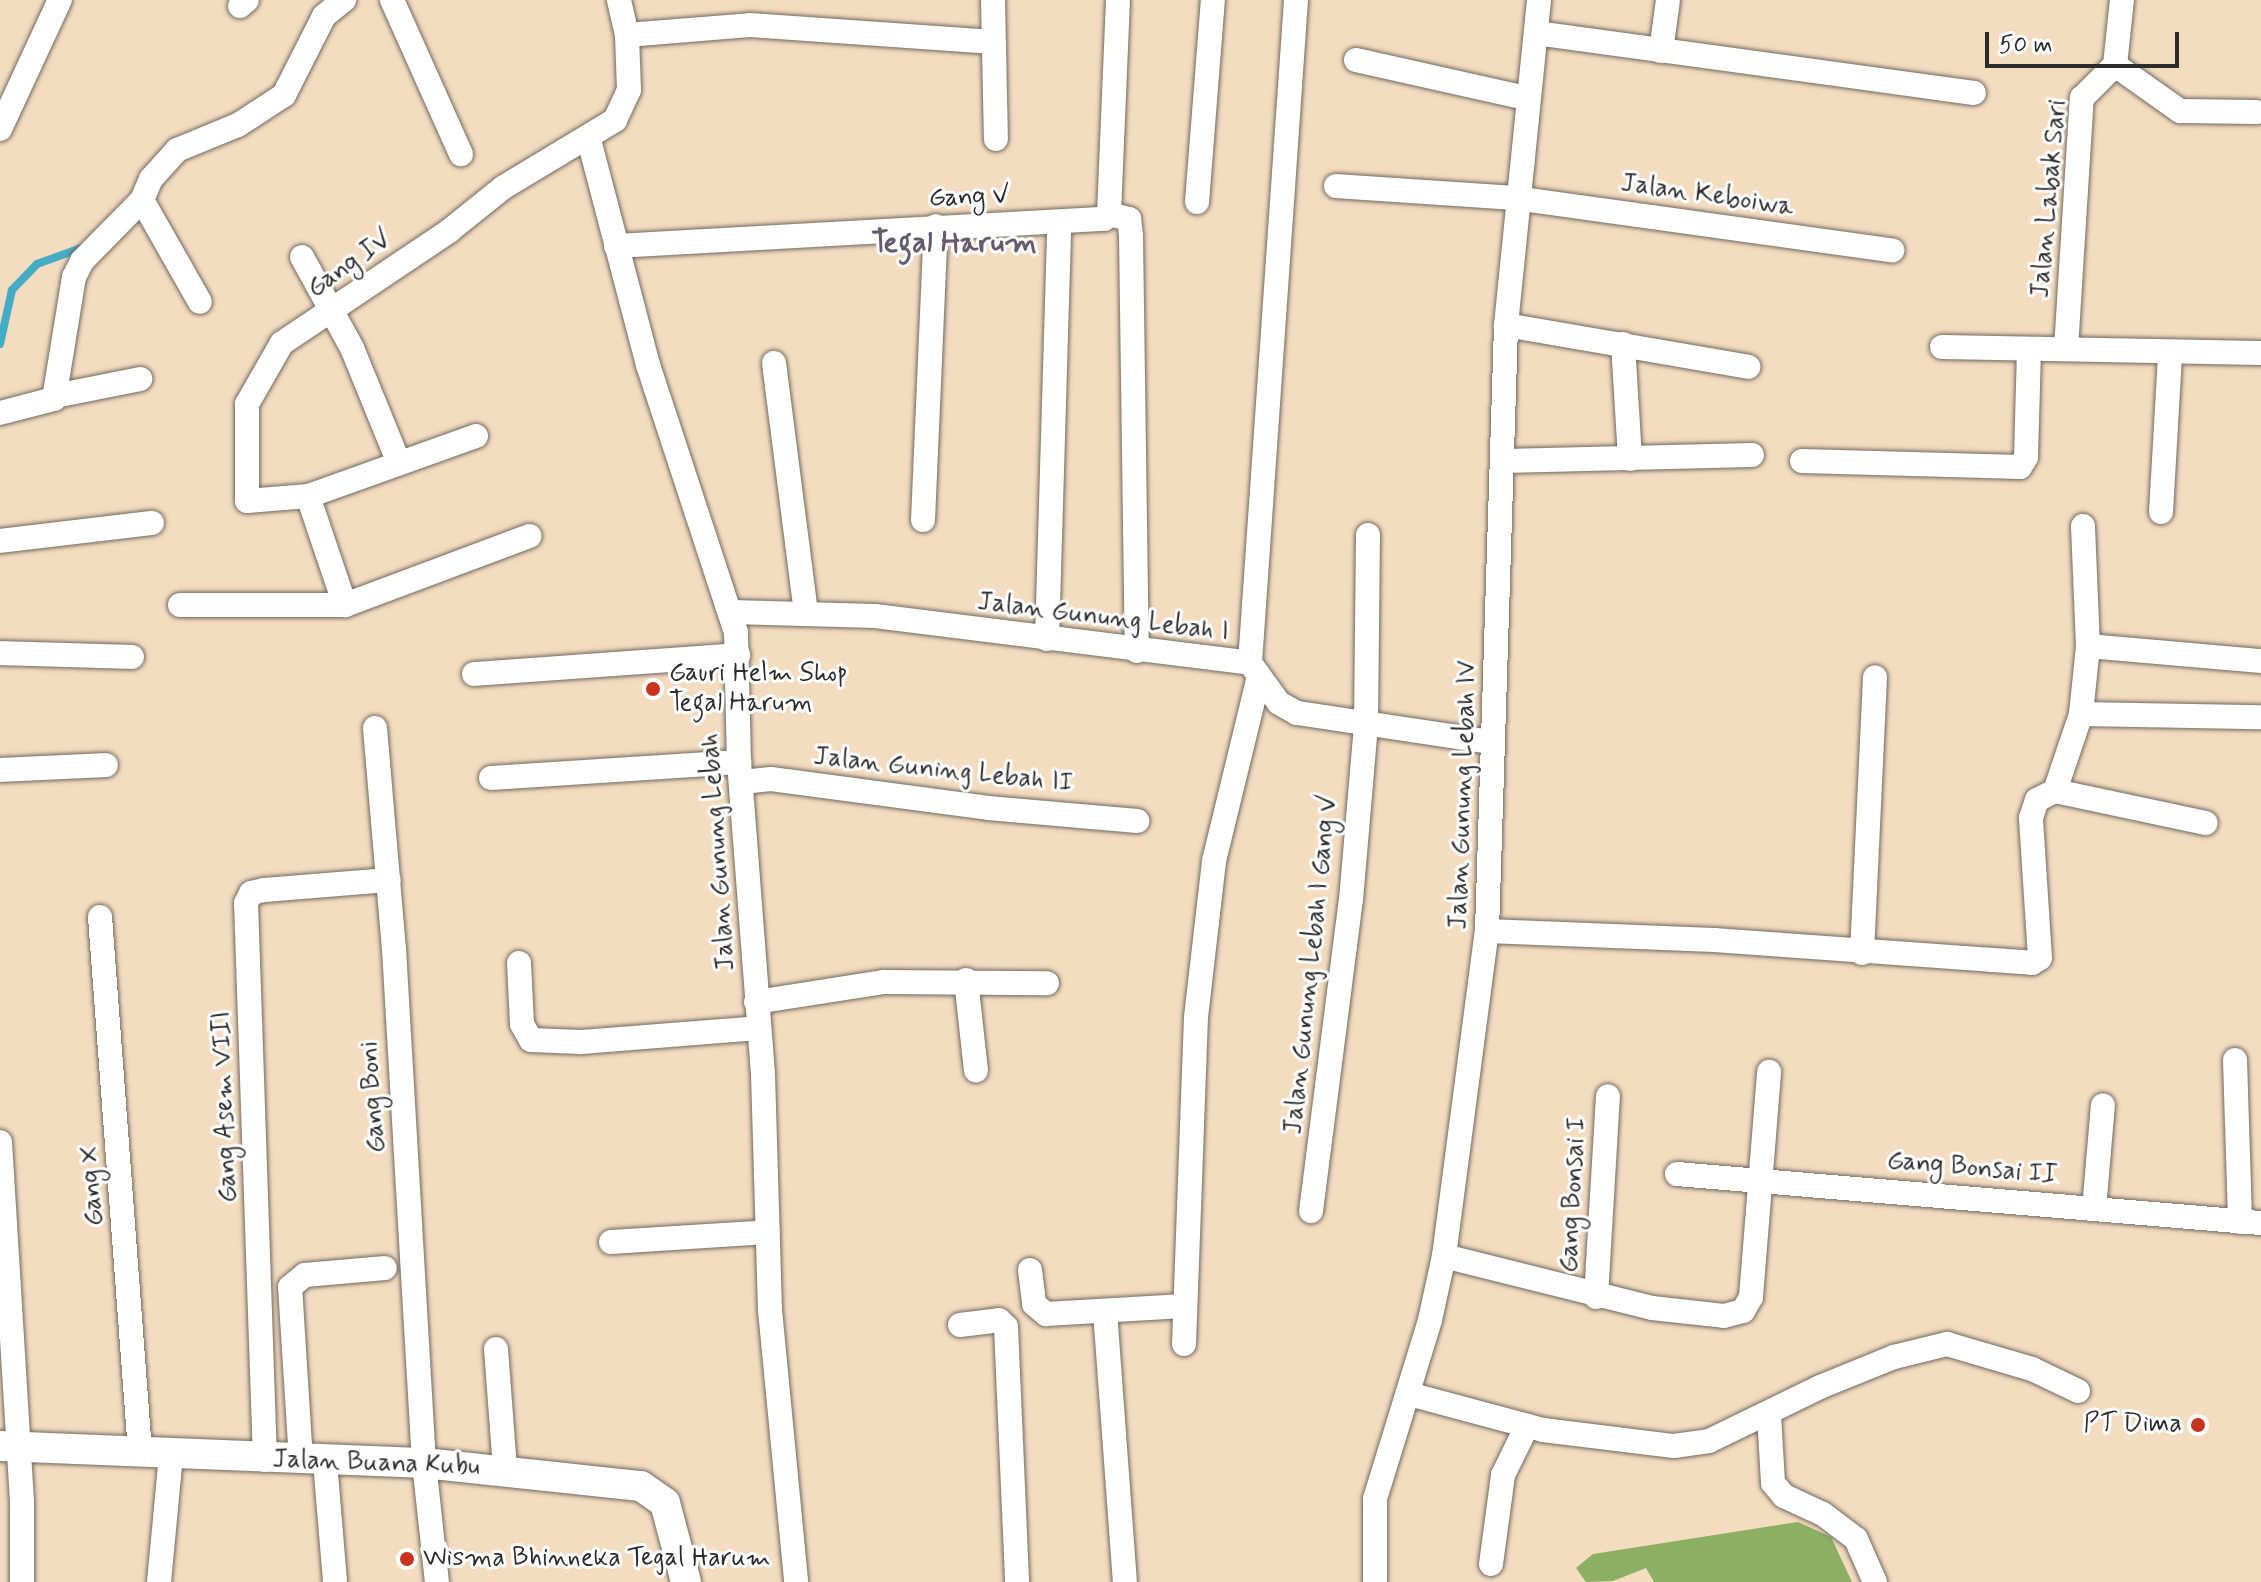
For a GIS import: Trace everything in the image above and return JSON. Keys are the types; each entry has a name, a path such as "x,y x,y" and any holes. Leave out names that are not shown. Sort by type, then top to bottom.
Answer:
{"street":[{"path":"0,129 60,0"},
{"path":"0,413 49,404 55,396 74,277 82,261 142,200 151,179 177,150 238,125 284,95 324,16 344,0"},
{"path":"392,0 461,154"},
{"name":"Gang IV","path":"308,496 247,501 247,404 257,378 282,343 333,313 504,187 608,128 625,107 627,35 619,0"},
{"path":"993,0 996,139"},
{"path":"1118,0 1109,214 1129,219 1131,236 1137,651"},
{"path":"1197,202 1213,0"},
{"path":"1184,1344 1192,1060 1214,861 1254,671 1296,0"},
{"name":"Jalan Gunung Lebah IV","path":"1375,1582 1375,1499 1409,1394 1444,1256 1487,931 1493,872 1490,742 1504,461 1506,325 1515,198 1539,0"},
{"path":"1661,51 1668,0"},
{"path":"2122,0 2123,33 2115,65 2180,111 2256,112"},
{"path":"627,35 750,25 993,42"},
{"path":"1536,33 1974,93"},
{"path":"1356,60 1526,98"},
{"name":"Jalan Labak Sari","path":"2066,349 2082,98 2115,65"},
{"name":"Jalan Gunung Lebah","path":"589,140 648,365 732,612 738,655 741,772 768,1232 796,1582"},
{"name":"Jalan Keboiwa","path":"1336,186 1515,198 1892,250"},
{"path":"142,200 200,302"},
{"name":"Gang V","path":"616,246 936,226 1059,223 1109,214"},
{"path":"1047,639 1059,223"},
{"path":"923,520 936,226"},
{"path":"302,257 333,313 399,463"},
{"path":"1506,325 1748,367"},
{"path":"1623,344 1630,459"},
{"path":"1942,347 2170,355 2261,353"},
{"path":"1802,461 2020,467 2026,457 2029,349"},
{"path":"2161,512 2170,355"},
{"path":"774,363 806,613"},
{"path":"55,396 140,379"},
{"path":"345,605 308,496 476,436"},
{"path":"1504,461 1752,455"},
{"path":"0,541 152,523"},
{"path":"2055,791 2081,714 2088,646 2083,526"},
{"name":"Jalan Gunung Lebah I Gang V","path":"1311,1211 1351,900 1366,724 1368,535"},
{"path":"180,605 345,605 530,536"},
{"name":"Jalan Gunung Lebah I","path":"732,612 875,616 1137,651 1254,671"},
{"path":"2088,646 2261,661"},
{"path":"0,653 132,657"},
{"path":"474,674 738,655"},
{"path":"1254,671 1287,709 1366,724 1415,727 1490,742"},
{"path":"1862,953 1875,677"},
{"path":"2081,714 2261,717"},
{"name":"Gang Boni","path":"375,728 389,880 424,1463 437,1582"},
{"path":"0,770 106,765"},
{"name":"Jalan Guning Lebah II","path":"491,778 741,772 771,779 988,808 1137,821"},
{"path":"1487,931 1728,941 2032,963 2040,958 2031,818 2037,800 2055,791 2206,823"},
{"name":"Gang Asem VIII","path":"265,1460 246,903 251,893 264,890 389,880"},
{"name":"Gang X","path":"100,917 140,1452"},
{"path":"519,963 522,1024 531,1040 581,1042 758,1028"},
{"path":"966,980 976,1070"},
{"path":"756,1002 884,982 966,980 1047,983"},
{"path":"2235,1060 2250,1222"},
{"path":"1444,1256 1596,1297 1689,1314 1724,1316 1743,1311 1751,1297 1757,1179 1769,1072"},
{"name":"Gang Bonsai I","path":"1596,1297 1608,1096"},
{"path":"2094,1209 2103,1105"},
{"path":"0,1142 8,1446 22,1582"},
{"name":"Gang Bonsai II","path":"1677,1174 2250,1222"},
{"path":"611,1242 768,1232"},
{"path":"335,1582 313,1462 290,1287 305,1275 385,1268"},
{"path":"1030,1270 1039,1311 1184,1306"},
{"path":"1105,1311 1125,1582"},
{"path":"960,1325 999,1320 1006,1327 1017,1582"},
{"path":"1409,1394 1527,1426 1674,1446 1709,1441 1894,1357 1947,1344 2032,1369 2078,1391"},
{"path":"496,1349 505,1470"},
{"path":"1769,1415 1773,1483 1793,1502 1849,1532 1875,1582"},
{"path":"1491,1564 1506,1462 1527,1426"},
{"name":"Jalan Buana Kubu","path":"8,1446 313,1462 424,1463 641,1486 654,1492 668,1513 684,1581"},
{"path":"159,1582 171,1454"}],"green space":[{"path":"1798,1522 1831,1537 1852,1582 1654,1582 1646,1568 1613,1581 1586,1582 1576,1568 1593,1554"}],"waterway":[{"path":"0,344 12,290 37,264 81,248"}],"place":[{"name":"Gauri Helm Shop Tegal Harum","path":"653,689"},
{"name":"PT Dima","path":"2198,1425"},
{"name":"Wisma Bhinneka Tegal Harum","path":"407,1559"}],"district":[{"name":"Tegal Harum","path":"954,243"}]}
